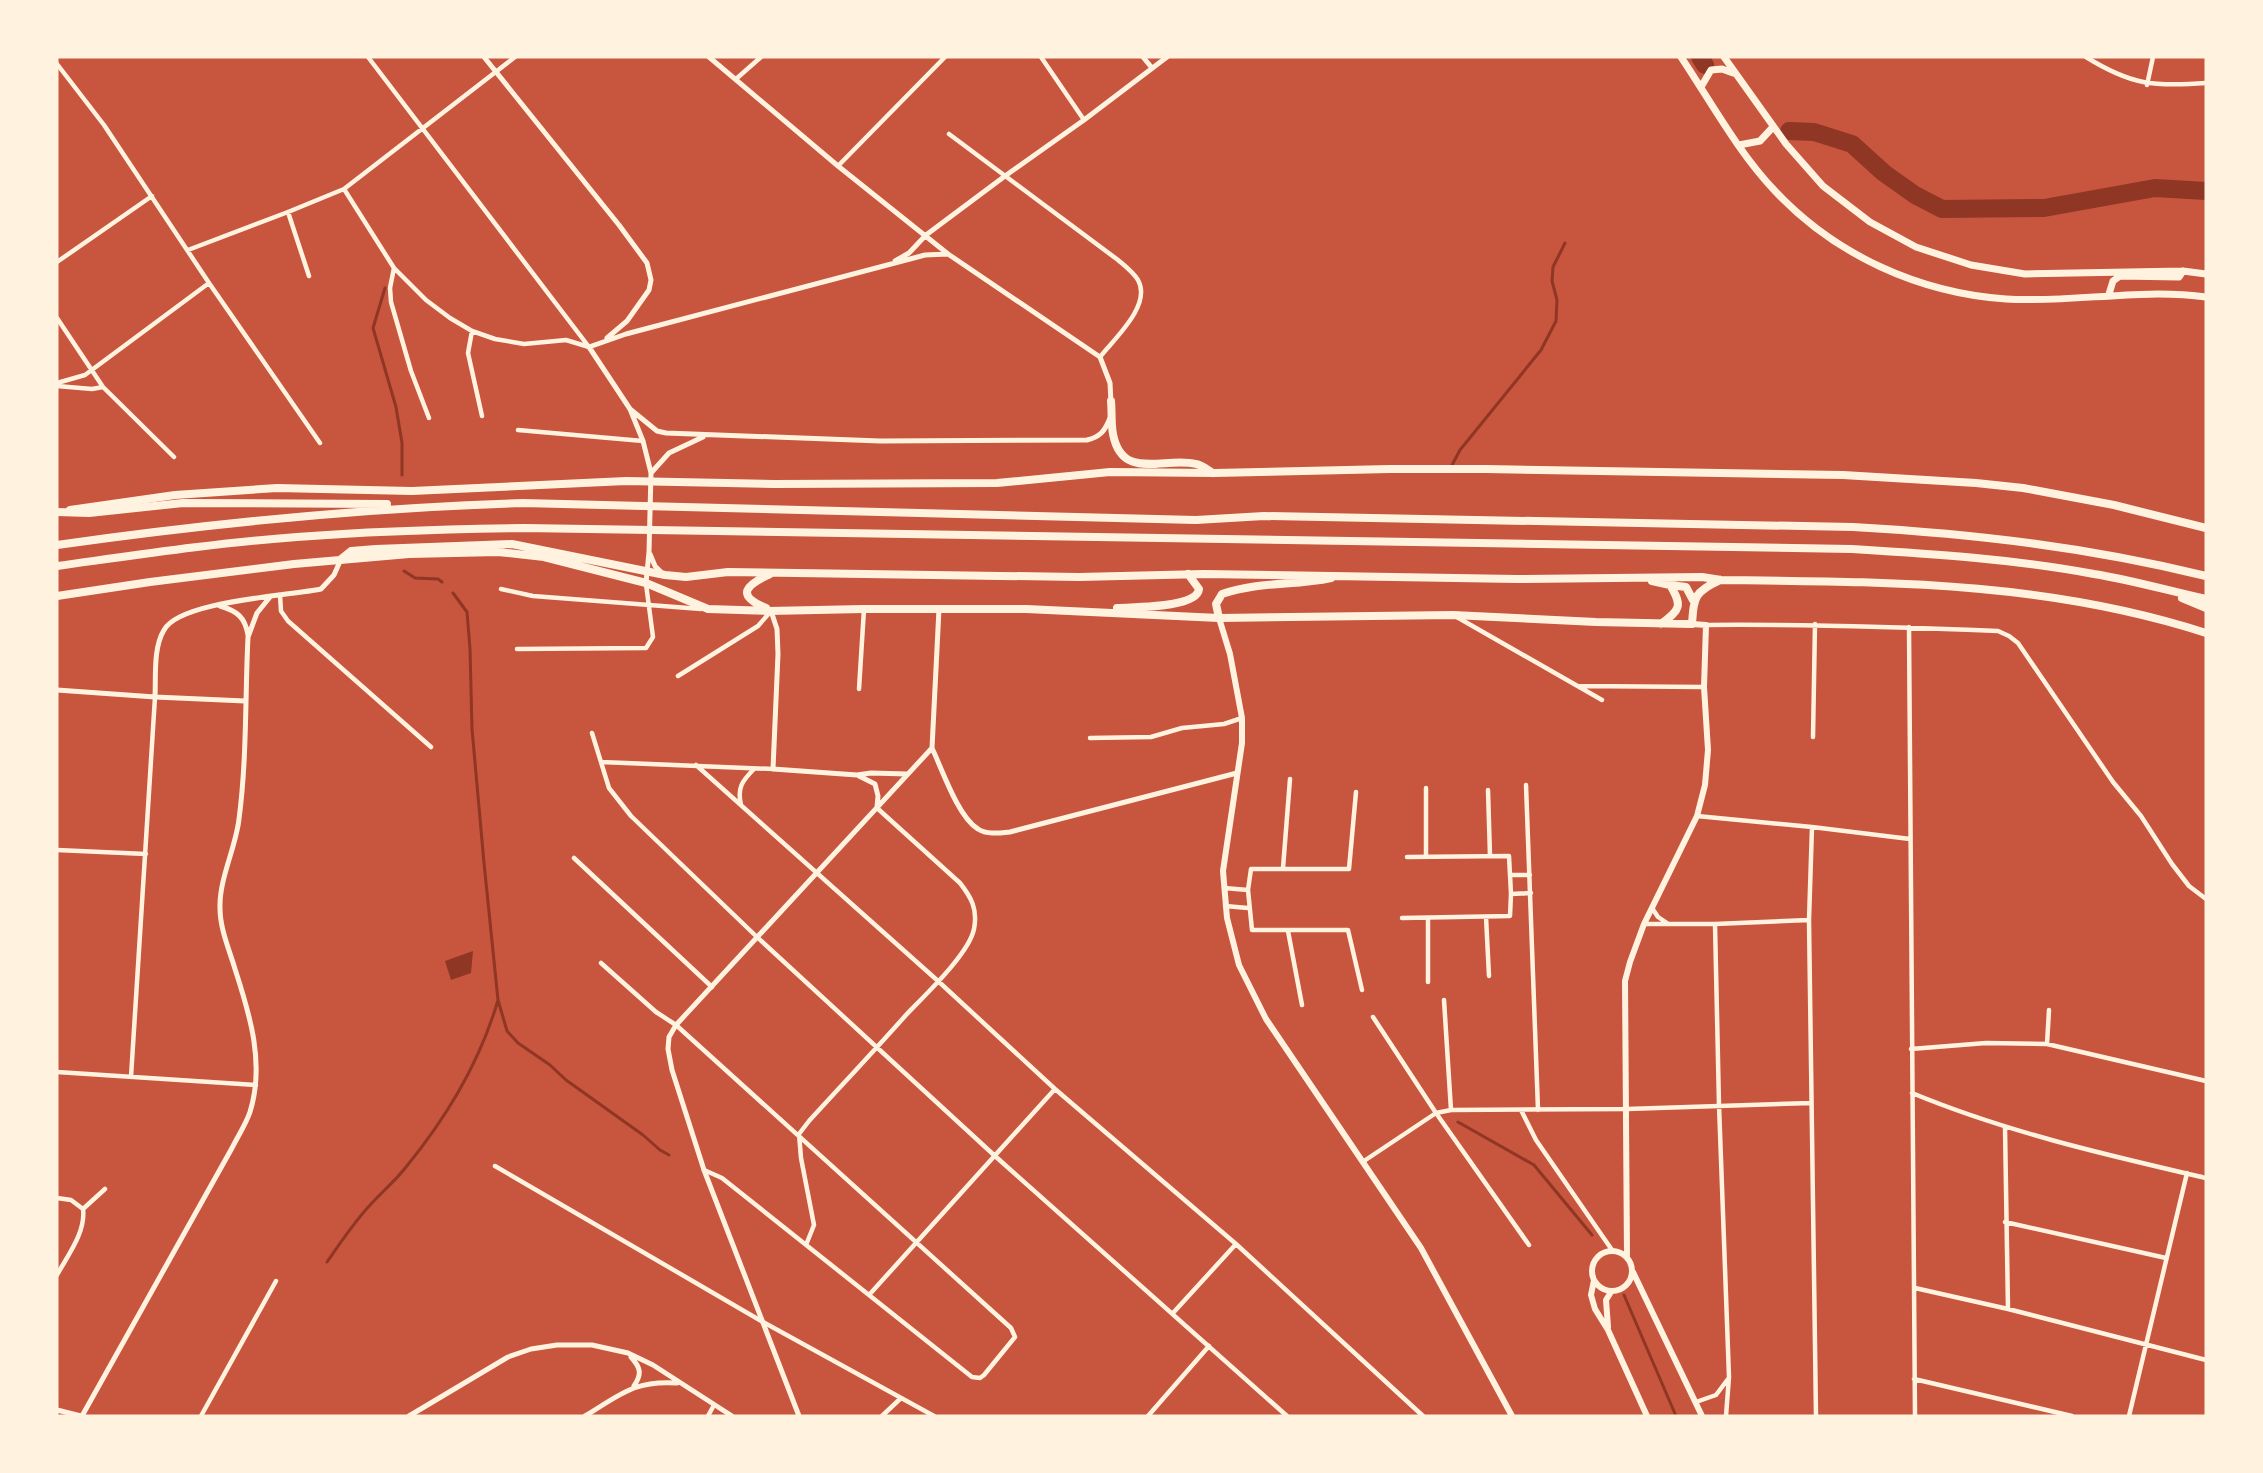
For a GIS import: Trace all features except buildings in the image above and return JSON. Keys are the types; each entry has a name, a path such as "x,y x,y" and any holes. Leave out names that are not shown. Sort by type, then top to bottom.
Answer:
{"highway":[{"path":"1111,401 1113,435 1127,460 1139,464 1196,464 1214,473"},
{"path":"57,512 175,495 277,488 412,491 626,481 774,484 997,483 1110,472 1214,473 1454,469 1893,477 1976,483 2023,488 2114,505 2206,530"},
{"path":"57,512 89,513 140,506 206,502 426,506"},
{"path":"57,545 183,527 426,506 523,503 1196,520 1264,516 1853,527 1944,532 2023,541 2141,560 2206,576"},
{"path":"57,566 185,548 297,537 402,530 524,528 1852,549 1945,554 2021,563 2094,574 2206,599"},
{"path":"341,559 351,551 512,544 646,572 686,577 728,572 1067,577 1316,574 1338,577 1517,579 1702,577 1721,580 1907,584 2007,590 2096,605 2206,633"},
{"path":"57,597 161,581 341,559 439,552 498,552 544,557 646,583 708,609 1086,611 1219,618 1453,615 1692,624 1694,600 1701,590 1721,580"},
{"path":"771,574 751,583 748,588 751,600 771,611"},
{"path":"1086,611 1184,602 1199,594 1199,589 1188,574"},
{"path":"1219,618 1216,604 1218,599 1222,594 1235,589 1277,582 1317,581 1338,577"},
{"path":"1627,578 1686,587 1694,600"},
{"path":"1661,624 1675,614 1679,607 1670,585"},
{"path":"2159,589 2206,608"}],"main road":[{"path":"1681,57 1739,145 1776,192 1799,213 1852,252 1904,277 1964,293 2006,298 2161,293 2206,297"},
{"path":"1724,57 1802,164 1848,207 1895,237 1940,256 1971,265 2025,274 2184,271 2206,274"},
{"path":"1701,87 1707,75 1717,68 1735,74"},
{"path":"1739,145 1760,141 1773,127"},
{"path":"2109,294 2113,281 2120,276 2179,278 2184,271"},
{"path":"1219,618 1230,654 1242,718 1223,888 1236,957 1249,988 1266,1019 1421,1248 1512,1416"},
{"path":"1627,1256 1625,981 1629,962 1644,924 1697,816 1705,785 1708,750 1704,687 1706,625 1692,624"},
{"path":"1647,1416 1592,1300 1591,1288 1594,1280 1592,1269 1596,1258 1606,1251 1612,1250 1627,1256 1702,1416"},
{"path":"1594,1280 1601,1288 1611,1292 1629,1284 1633,1272"},
{"path":"1608,1330 1606,1300 1611,1292"}],"street":[{"path":"368,57 589,347 630,409 651,474 646,583 653,637 646,648 517,649"},
{"path":"484,57 647,263 651,280 642,303 627,321 605,340"},
{"path":"188,250 344,189 515,57"},
{"path":"630,409 657,431 666,434 880,441 1087,440 1098,437 1106,429 1110,419 1110,383 1100,357 948,254 838,166 709,57"},
{"path":"736,79 761,57"},
{"path":"838,166 945,57"},
{"path":"1041,57 1084,120"},
{"path":"1143,57 1152,68"},
{"path":"890,265 909,253 926,235 1167,57"},
{"path":"2086,57 2116,75 2147,85 2206,83"},
{"path":"2147,85 2153,57"},
{"path":"57,64 104,125 209,283 320,443"},
{"path":"949,134 1118,260 1139,282 1142,293 1137,311 1100,357"},
{"path":"344,189 394,268 426,300 472,331 495,339 524,344 566,340 589,347 605,340 925,255 948,254"},
{"path":"57,262 152,196"},
{"path":"288,212 309,276"},
{"path":"394,268 390,288 391,302 411,371 429,418"},
{"path":"57,385 85,375 209,283"},
{"path":"57,318 103,387 174,457"},
{"path":"472,331 468,353 482,416"},
{"path":"57,385 92,389 103,387"},
{"path":"518,430 642,441"},
{"path":"651,474 669,453 707,436"},
{"path":"649,552 655,566 664,575"},
{"path":"131,1077 159,642 164,629 171,621 184,614 216,605 321,589 334,575 341,559"},
{"path":"501,589 533,596 708,609"},
{"path":"280,595 281,611 288,621 431,747"},
{"path":"248,637 257,613 270,597"},
{"path":"57,1410 82,1416 232,1148 250,1113 256,1085 257,1063 252,1027 220,919 220,904 238,831 241,803 248,637 246,623 242,616 216,605"},
{"path":"859,689 864,609"},
{"path":"939,609 932,748 966,817 978,830 991,833 1010,832 1237,773"},
{"path":"678,676 759,626 771,611"},
{"path":"771,611 777,629 778,654 773,769"},
{"path":"1453,615 1602,700"},
{"path":"1706,625 1815,624 1909,627 1998,631 2009,636 2018,643 2113,782 2141,816 2172,864 2189,885 2206,899"},
{"path":"1813,736 1815,624"},
{"path":"1909,627 1915,1416"},
{"path":"1577,686 1704,687"},
{"path":"57,690 245,701"},
{"path":"1090,738 1151,736 1182,728 1224,724 1242,718"},
{"path":"592,733 609,788 631,816 758,938 995,1156 1287,1416"},
{"path":"799,1416 704,1170 672,1070 668,1049 669,1037 676,1025 932,748"},
{"path":"601,762 696,765 857,775 907,774"},
{"path":"696,765 1055,1089 1236,1244 1423,1416"},
{"path":"741,805 739,788 742,780 754,769"},
{"path":"857,775 875,784 878,796 877,808"},
{"path":"1283,868 1290,779"},
{"path":"1526,785 1538,1110"},
{"path":"1426,788 1426,856"},
{"path":"1488,790 1490,856"},
{"path":"1356,792 1349,868 1251,869 1248,909 1252,930 1348,930 1362,990"},
{"path":"806,1245 814,1225 801,1158 799,1134 938,981 960,955 972,936 975,910 970,896 960,883 877,808"},
{"path":"1697,816 1812,826 1910,839"},
{"path":"1812,826 1809,920 1816,1416"},
{"path":"57,850 146,854"},
{"path":"1402,918 1510,916 1509,856 1407,857"},
{"path":"574,858 712,987"},
{"path":"1511,875 1530,875"},
{"path":"1223,888 1248,890"},
{"path":"1511,894 1531,893"},
{"path":"1225,906 1248,909"},
{"path":"1652,908 1658,917 1670,924"},
{"path":"1486,917 1489,976"},
{"path":"1428,918 1428,982"},
{"path":"1644,924 1809,920"},
{"path":"1716,924 1719,1105 1729,1377 1726,1416"},
{"path":"1288,931 1302,1005"},
{"path":"602,963 799,1134 1011,1328 1015,1337 984,1375 980,1378 972,1377 722,1179 704,1170"},
{"path":"1444,1000 1451,1110"},
{"path":"2047,1044 2049,1010"},
{"path":"1373,1017 1436,1113 1530,1245"},
{"path":"1911,1049 1986,1043 2047,1044 2206,1081"},
{"path":"57,1072 256,1085"},
{"path":"869,1295 1055,1089"},
{"path":"1912,1093 1951,1110 2005,1127 2206,1178"},
{"path":"1364,1161 1436,1113 1451,1110 1627,1109 1811,1103"},
{"path":"1521,1110 1536,1140 1612,1250"},
{"path":"2005,1127 2007,1310"},
{"path":"495,1166 763,1322 934,1416"},
{"path":"2129,1416 2187,1173"},
{"path":"83,1209 105,1189"},
{"path":"57,1198 71,1200 83,1209 85,1220 57,1275"},
{"path":"2005,1222 2166,1258"},
{"path":"1173,1313 1236,1244"},
{"path":"201,1416 276,1281"},
{"path":"1915,1288 2206,1360"},
{"path":"409,1416 490,1366 531,1349 557,1345 592,1345 628,1353 653,1365 732,1416"},
{"path":"1148,1416 1209,1346"},
{"path":"628,1353 640,1368 634,1386"},
{"path":"1696,1402 1716,1395 1722,1390 1729,1377"},
{"path":"1914,1379 2072,1416"},
{"path":"585,1416 634,1386 648,1383 678,1383"},
{"path":"882,1416 901,1398"},
{"path":"708,1416 714,1405"}],"shaded area":[{"path":"473,951 471,973 451,980 445,961"}],"waterway":[{"path":"1700,57 1705,65"},
{"path":"1789,131 1814,132 1852,144 1884,173 1915,195 1942,209 2044,208 2155,188 2206,191"},
{"path":"1451,467 1460,450 1541,350 1556,321 1557,300 1552,281 1553,267 1565,243"},
{"path":"385,288 373,328 396,407 402,443 402,475"},
{"path":"404,571 415,578 438,579 442,582"},
{"path":"453,593 467,612 472,729 484,863 498,1000 507,1031 518,1043 550,1065 566,1080 669,1155"},
{"path":"327,1262 359,1218 406,1167 435,1129 472,1067 498,1000"},
{"path":"1458,1122 1534,1165 1592,1235"},
{"path":"1624,1295 1676,1416"}]}
